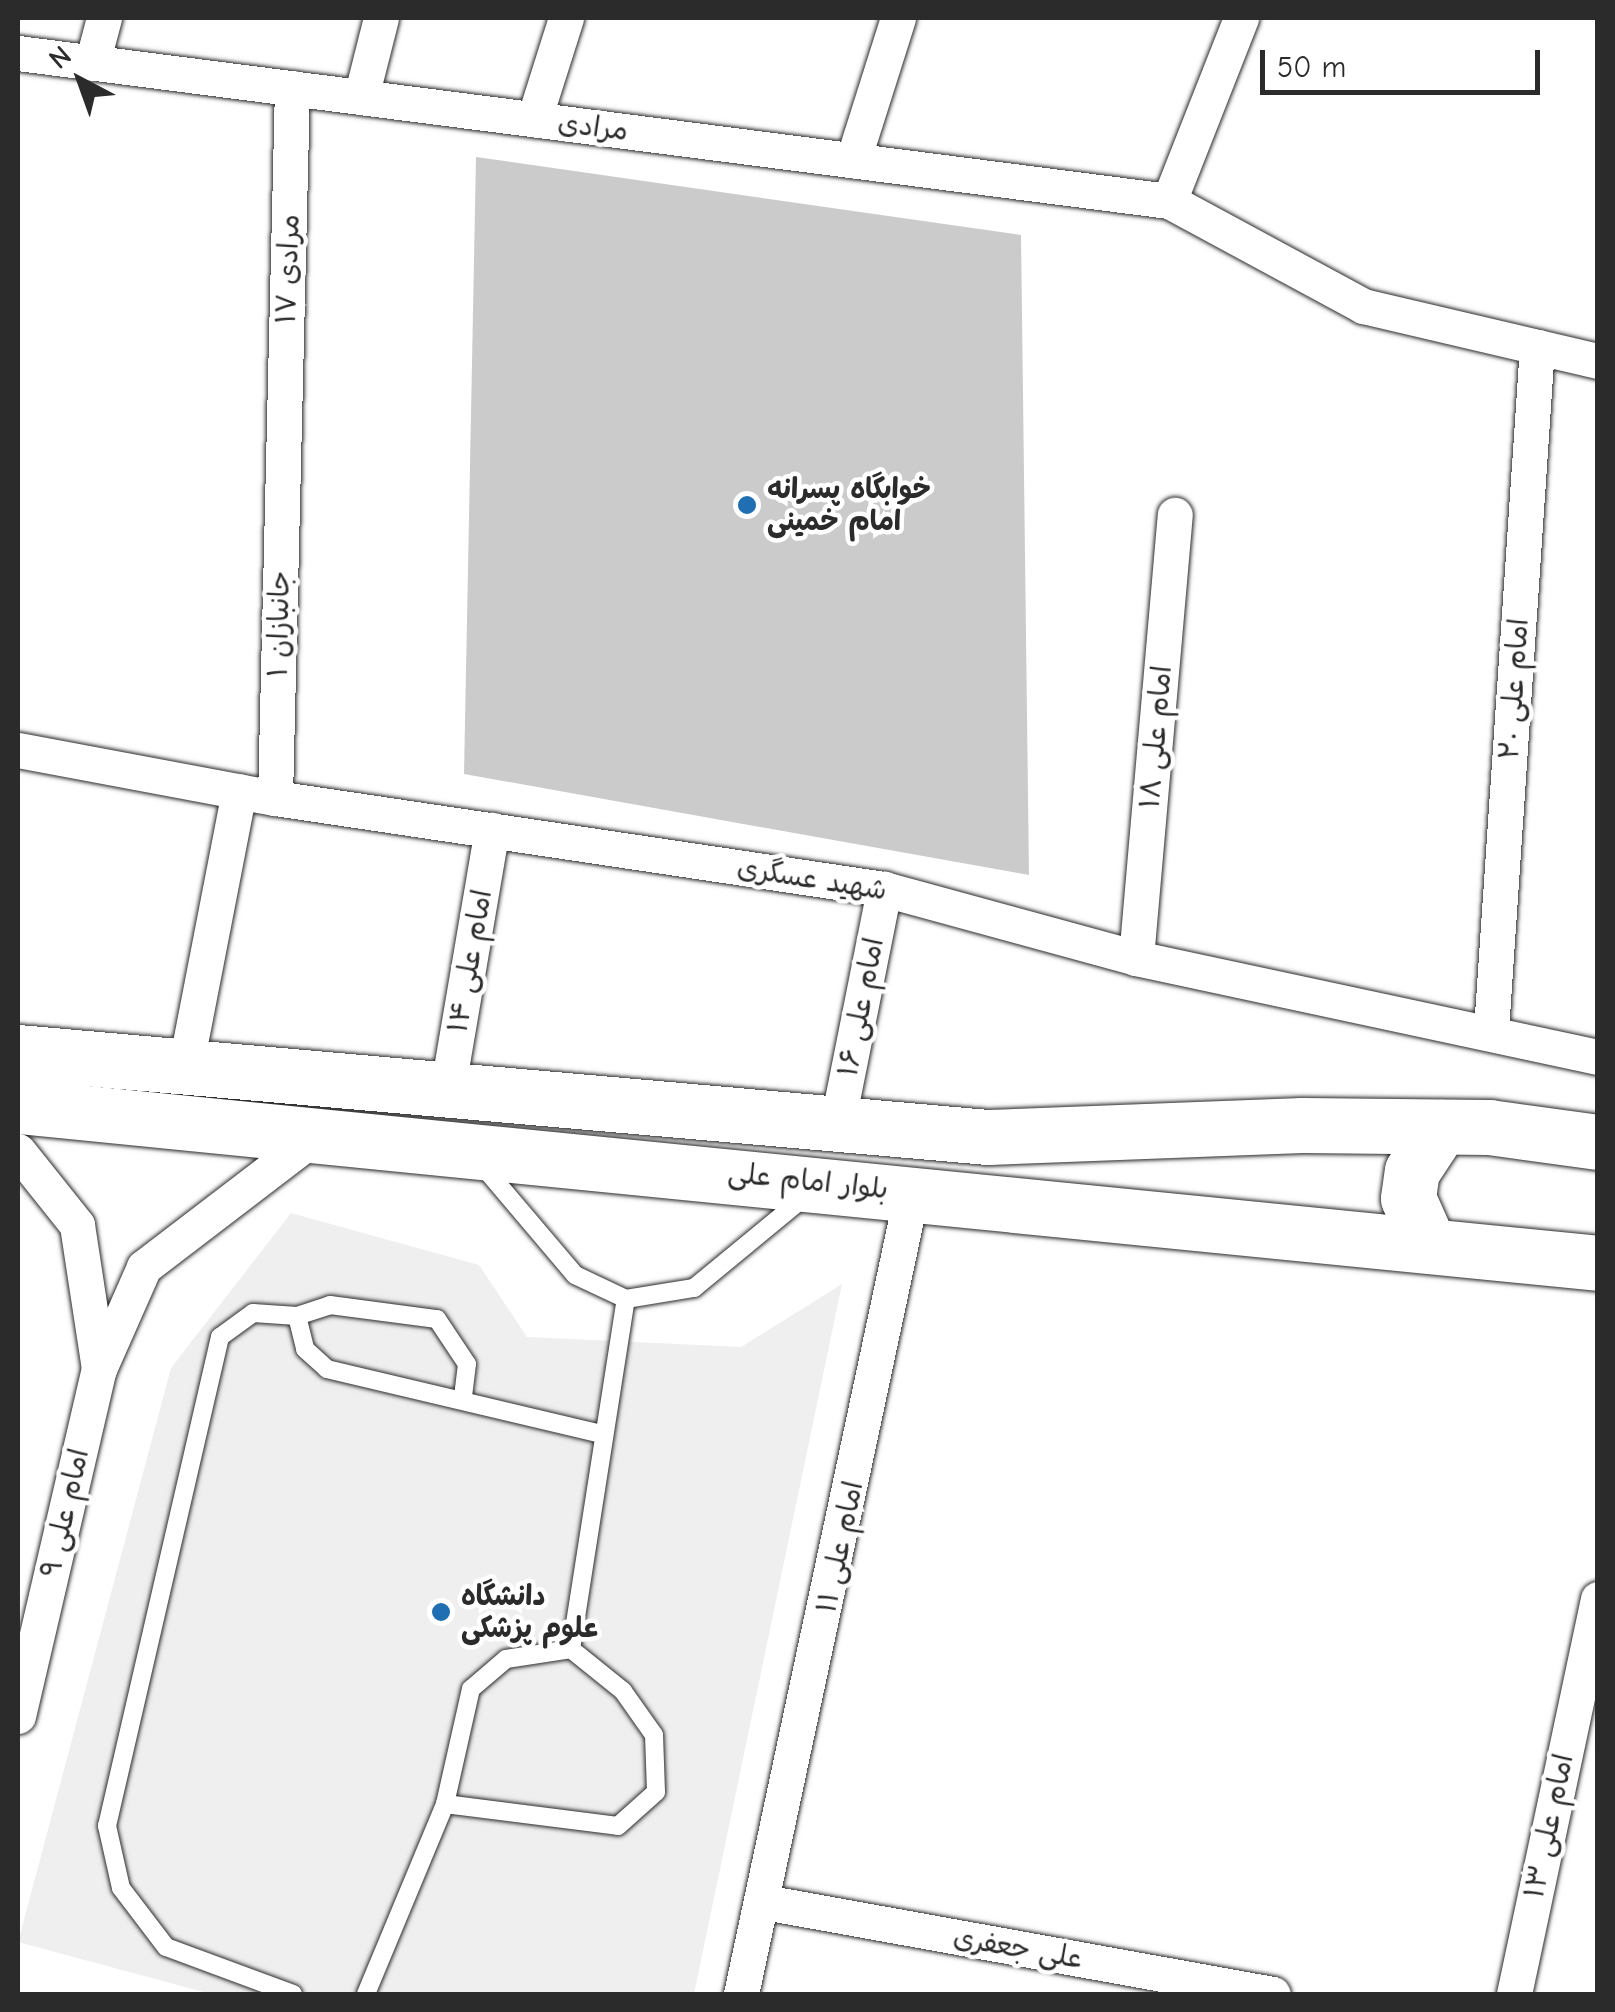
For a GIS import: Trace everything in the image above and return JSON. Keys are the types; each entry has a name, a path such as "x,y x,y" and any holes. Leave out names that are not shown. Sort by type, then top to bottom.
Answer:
{"main road":[{"name":"بلوار امام علی","path":"18,1052 185,1070 988,1138 1441,1127 1598,1142"},
{"name":"بلوار امام علی","path":"18,1106 1428,1242 1598,1263"},
{"path":"1428,1242 1408,1198 1441,1127"}],"street":[{"path":"92,62 104,18"},
{"path":"362,97 382,18"},
{"path":"534,120 566,18"},
{"path":"1241,18 1169,200 1363,306 1598,362"},
{"path":"853,160 894,29"},
{"name":"مرادی","path":"18,53 1169,200"},
{"name":"مرادی ۱۷","path":"283,450 292,88"},
{"name":"امام علی ۲۰","path":"1490,1030 1538,347"},
{"name":"جانبازان ۱","path":"275,798 283,450"},
{"name":"امام علی ۱۸","path":"1136,958 1175,515"},
{"name":"شهید عسگری","path":"18,750 275,798 884,888 1136,958 1490,1030 1598,1057"},
{"path":"185,1070 239,791"},
{"name":"امام علی ۱۴","path":"447,1092 492,830"},
{"name":"امام علی ۱۶","path":"837,1125 884,888"},
{"name":"امام علی ۹","path":"18,1716 99,1369 144,1267 318,1134"},
{"name":"امام علی ۹","path":"18,1151 76,1225 99,1369"},
{"name":"امام علی ۱۱","path":"742,1994 912,1192"},
{"name":"امام علی ۱‍۳","path":"1514,1994 1598,1600"},
{"name":"علی جعفری","path":"764,1902 1187,1987 1273,1994"}],"lane":[{"path":"468,1148 575,1275 626,1299 694,1288 819,1182"},
{"path":"571,1649 626,1299"},
{"path":"293,1994 166,1947 121,1888 108,1826 220,1337 253,1313 296,1316 330,1305 437,1319 459,1341 463,1395"},
{"path":"296,1316 305,1349 328,1369 463,1395 603,1434"},
{"path":"366,1994 445,1804 470,1689 506,1660 571,1649 623,1691 654,1735 656,1792 618,1826 445,1804"}],"shaded area":[{"name":"دانشگاه علوم پزشکی","path":"291,1213 479,1265 527,1337 741,1347 842,1284 694,1994 211,1994 18,1942 171,1368"}],"building":[{"name":"خوابگاه پسرانه امام خمینی","path":"476,157 1021,235 1029,875 464,774"}],"place":[{"name":"خوابگاه پسرانه امام خمینی","path":"747,505"},
{"name":"دانشگاه علوم پزشکی","path":"441,1612"}]}
